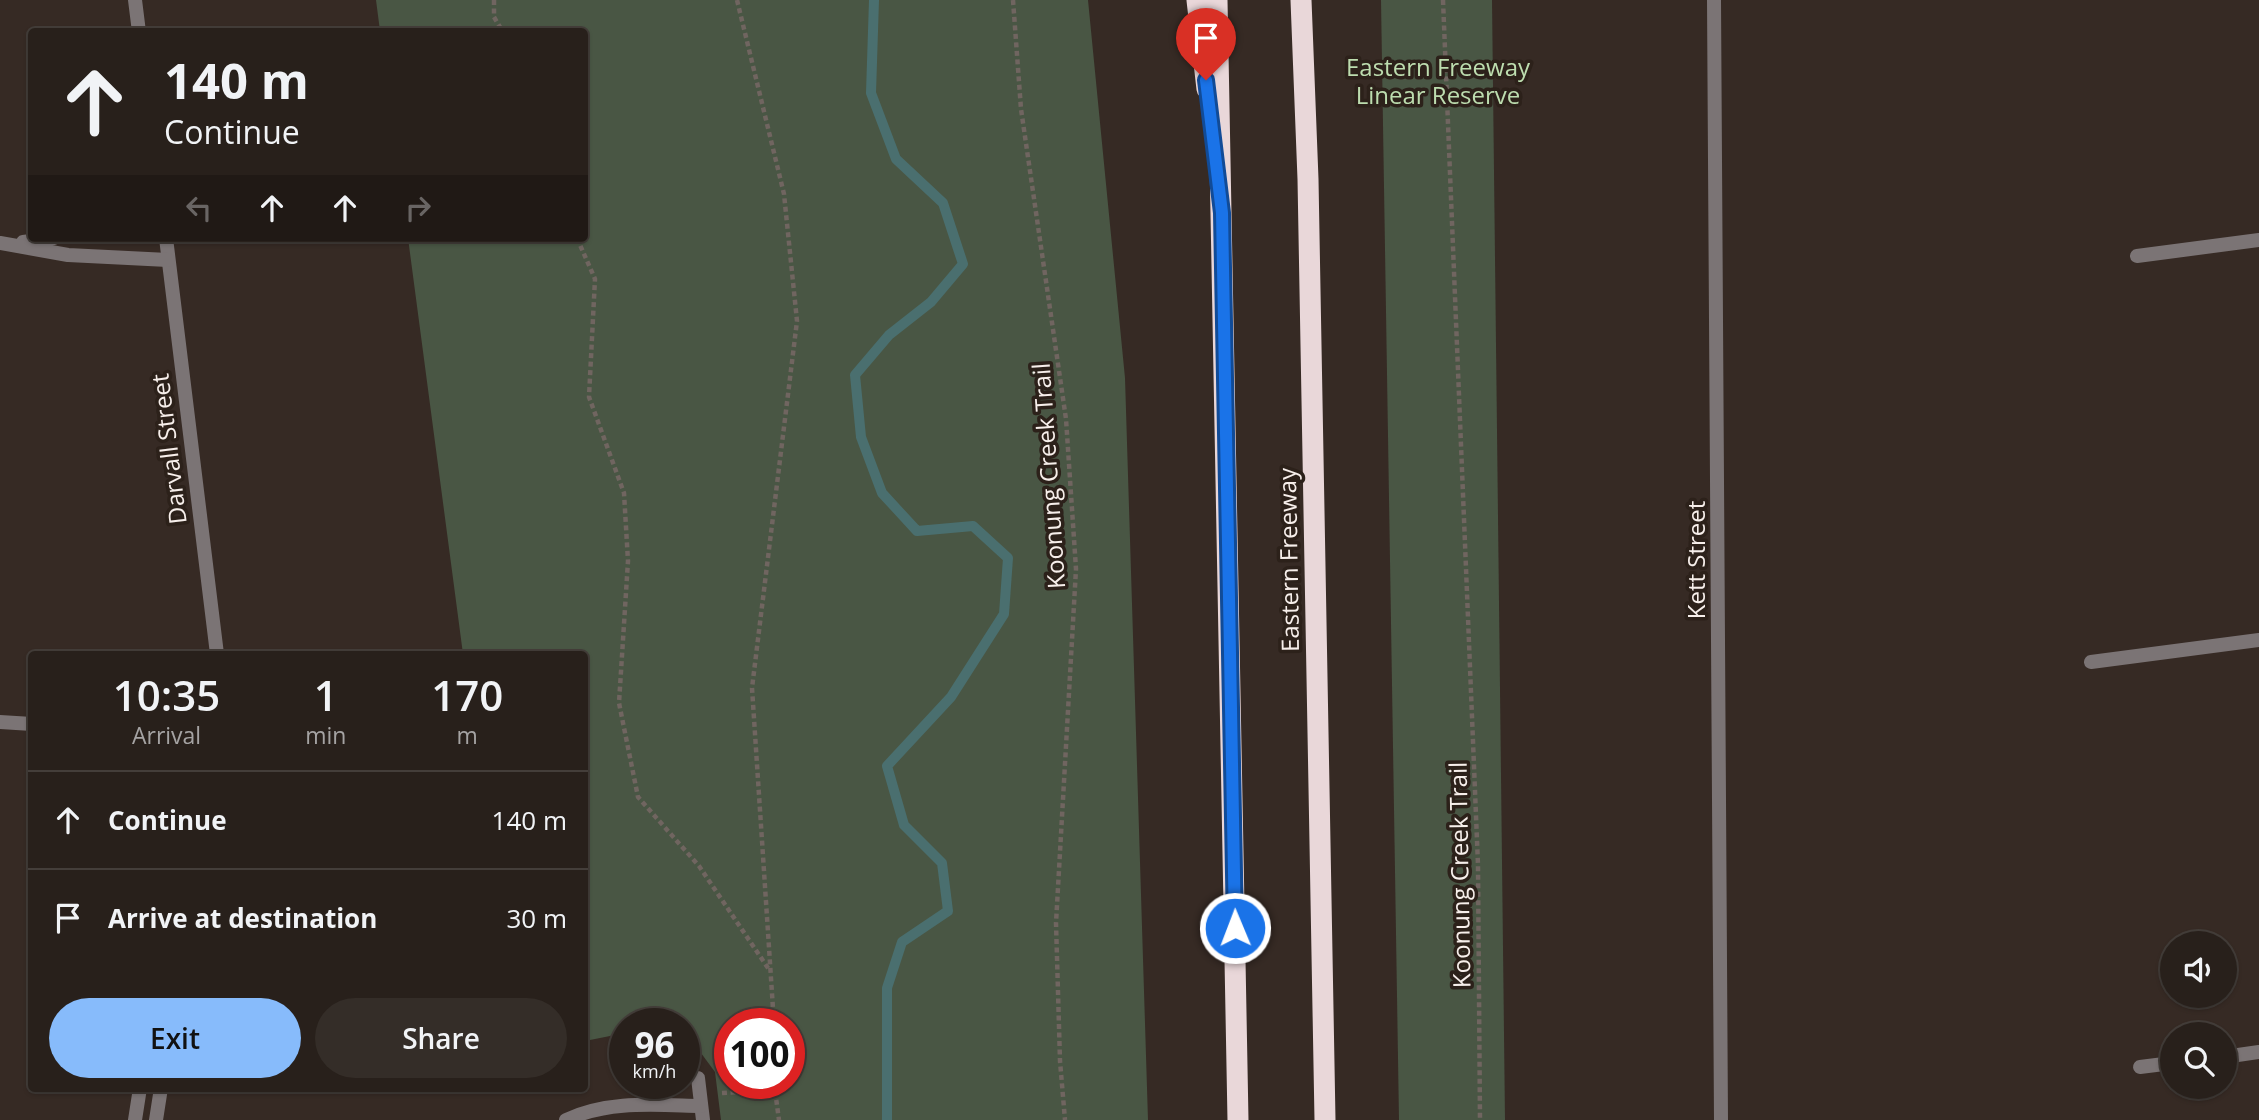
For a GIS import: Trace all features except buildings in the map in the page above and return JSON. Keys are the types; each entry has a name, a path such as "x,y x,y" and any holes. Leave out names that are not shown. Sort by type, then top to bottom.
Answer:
{"highway":[{"path":"1197,0 1222,213"},
{"path":"1217,0 1238,1120"},
{"name":"Eastern Freeway","path":"1303,0 1325,1120"}],"street":[{"path":"135,0 138,28"},
{"name":"Kett Street","path":"1714,0 1721,1120"},
{"path":"2137,256 2259,240"},
{"path":"5,243 28,241"},
{"name":"Darvall Street","path":"166,242 217,651"},
{"path":"5,243 68,256 168,260"},
{"path":"2091,662 2259,640"},
{"path":"0,722 28,724"},
{"path":"2237,1055 2259,1052"},
{"path":"2140,1067 2160,1064"},
{"path":"135,1120 139,1092"},
{"path":"156,1120 160,1092"},
{"path":"566,1120 600,1108 618,1105 702,1107"}],"path":[{"path":"494,0 494,17 501,28"},
{"path":"737,0 784,194 797,321 752,688 773,1008"},
{"name":"Koonung Creek Trail","path":"1013,0 1021,109 1066,419 1076,569 1056,923 1060,1061 1065,1120"},
{"name":"Koonung Creek Trail","path":"1443,0 1478,865 1480,1120"},
{"path":"579,242 595,279 589,397 624,493 628,561 619,703 638,797 699,866 770,971"},
{"path":"702,1107 736,1099"},
{"path":"776,1099 779,1120"}],"green space":[{"path":"376,0 1088,0 1125,378 1148,1120 721,1120 718,1099 805,1099 805,1008 714,1008 714,1071 700,1052 700,1008 609,1008 609,1036 588,1040 588,651 463,651 409,242 588,242 588,28 380,28"},
{"name":"Eastern Freeway Linear Reserve","path":"1381,0 1492,0 1505,1120 1399,1120"}],"waterway":[{"path":"874,0 871,93 896,159 943,203 963,264 931,302 889,335 855,375 861,437 882,493 917,531 973,526 1008,558 1004,614 951,697 887,766 904,825 942,863 948,911 902,942 887,988 887,1120"}],"route":[{"path":"1206,80 1222,213 1235,928"}]}
